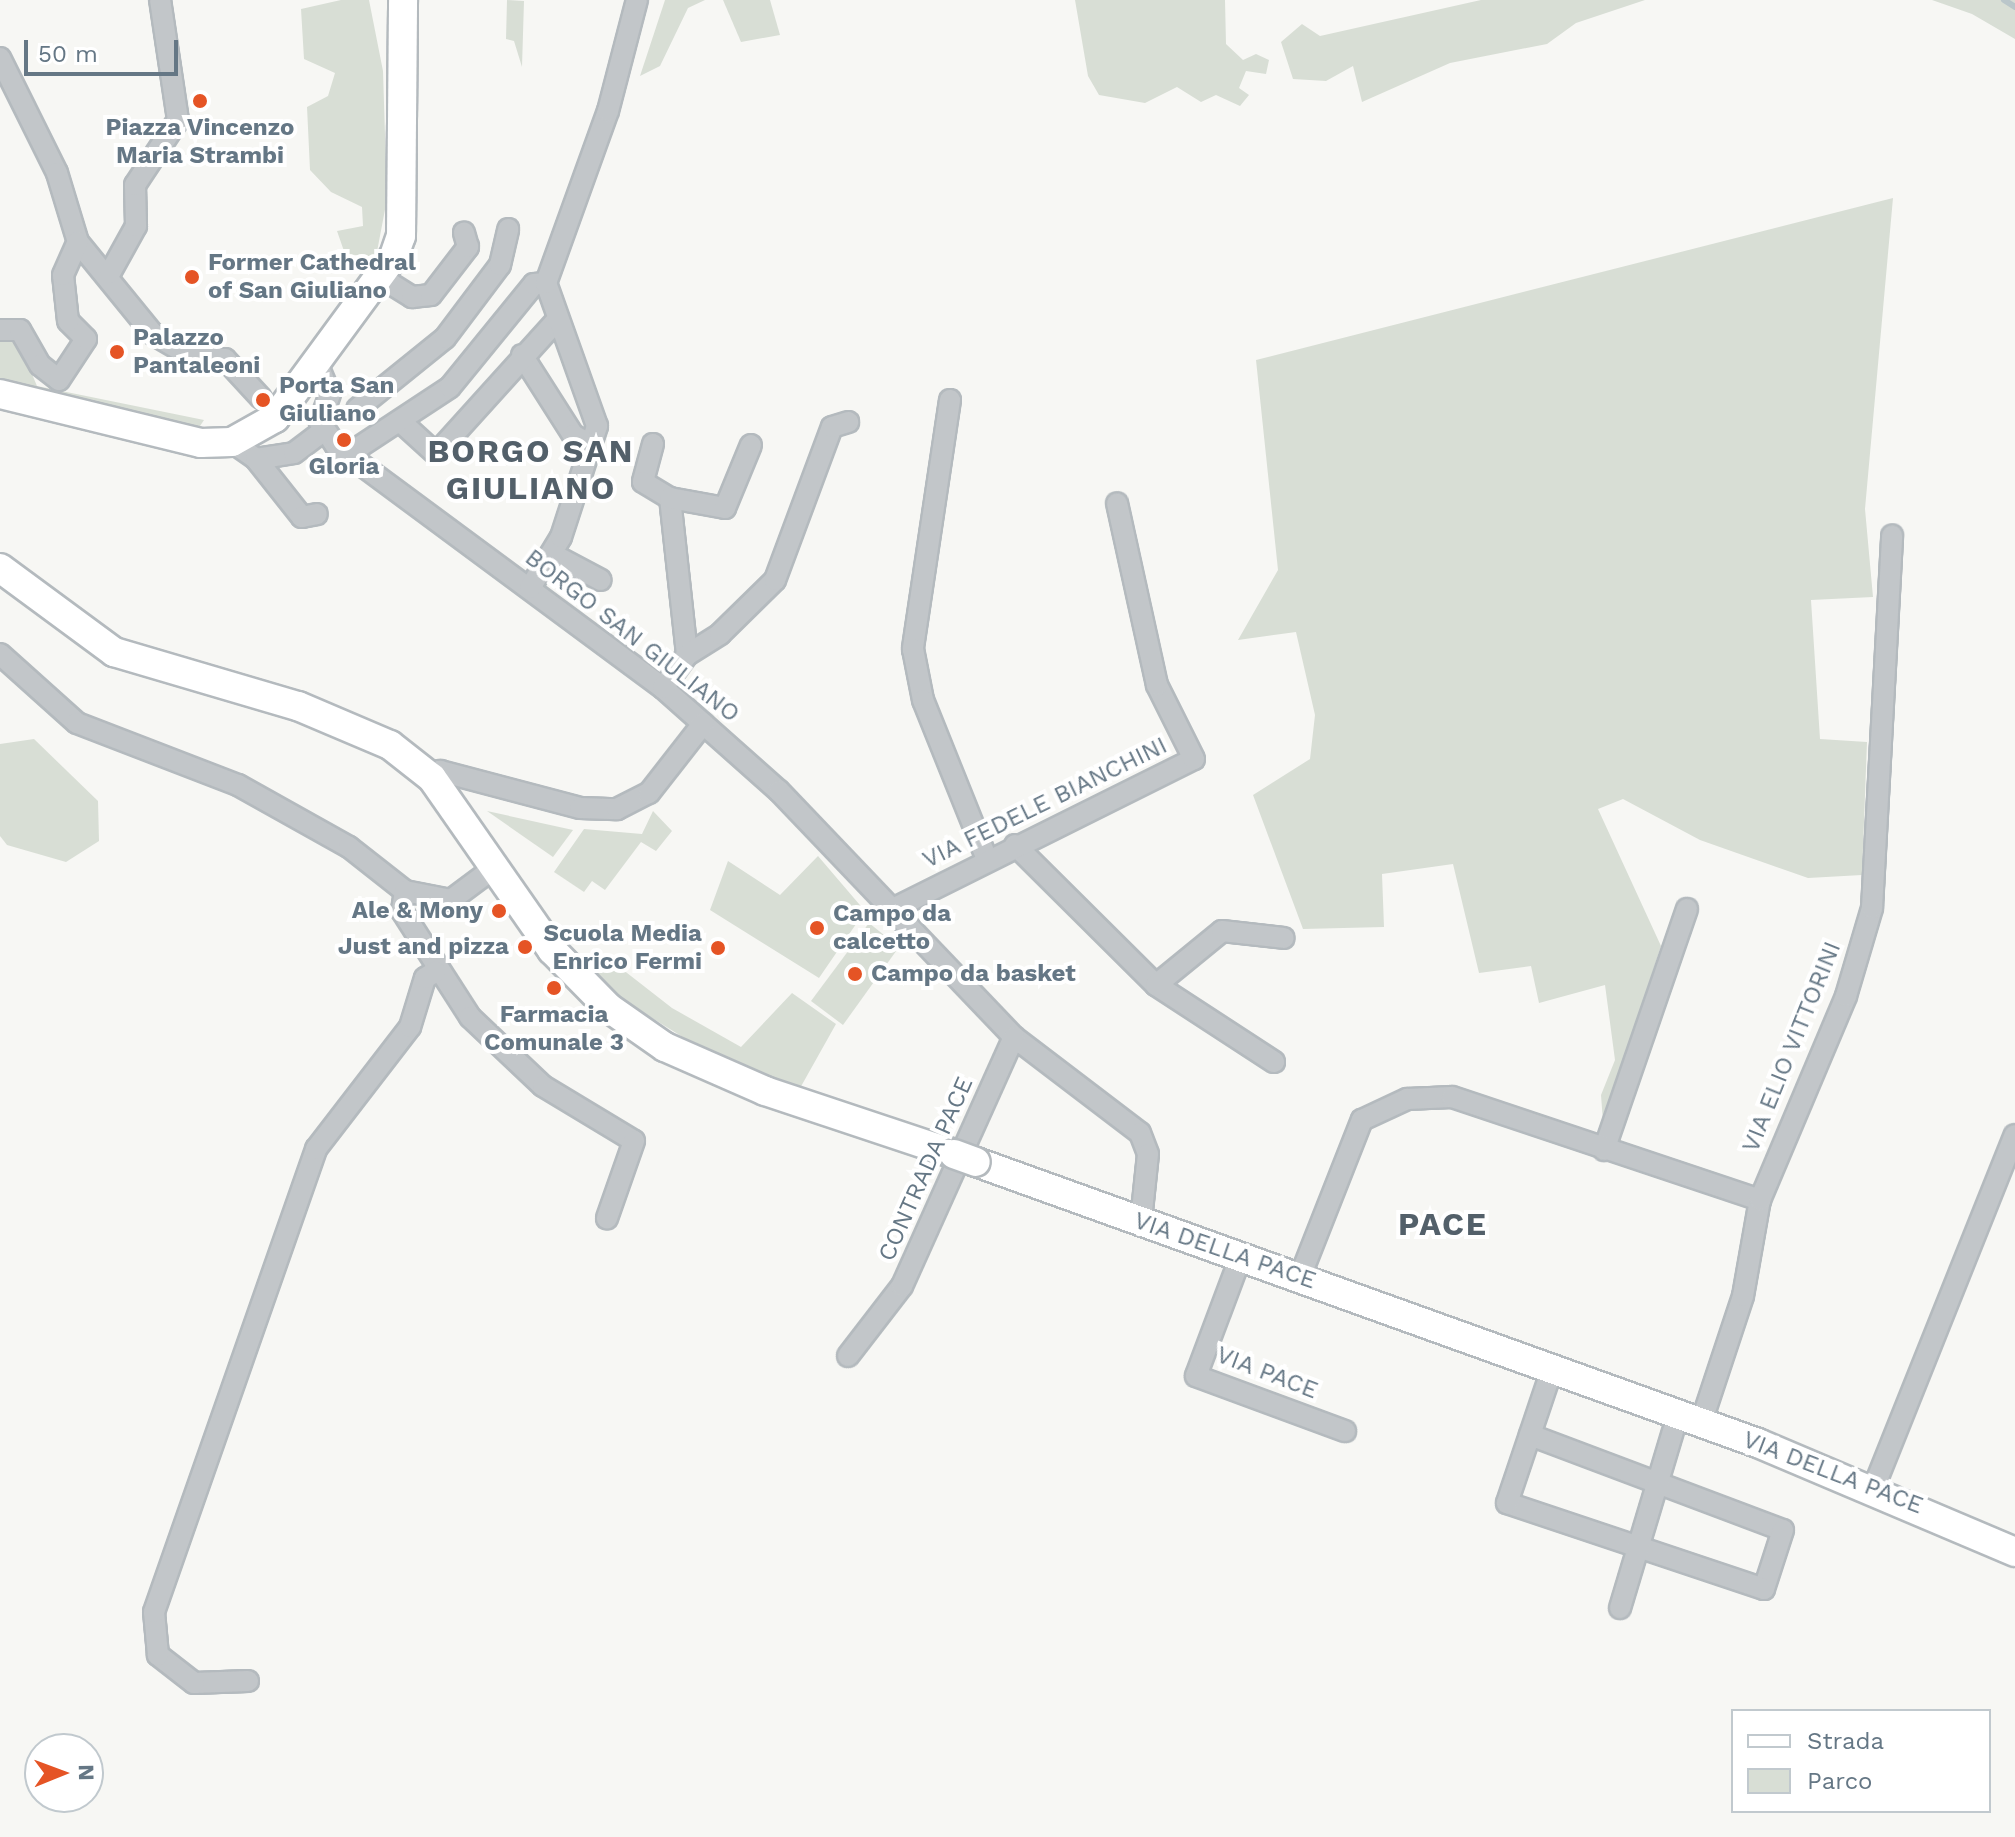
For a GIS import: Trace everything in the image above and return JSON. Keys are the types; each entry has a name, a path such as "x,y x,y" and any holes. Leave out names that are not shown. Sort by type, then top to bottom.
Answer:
{"main road":[{"path":"0,394 139,432 232,442 275,418 318,366 367,294 401,236 403,0"},
{"path":"0,568 114,652 345,722 432,778"},
{"name":"VIA DELLA PACE","path":"432,778 552,950 609,1008 665,1047 765,1091 1300,1277 1874,1487 2015,1552"}],"street":[{"path":"110,273 136,226 135,185 178,120 160,0"},
{"path":"530,588 552,554 592,446 595,407 546,283 608,111 637,0"},
{"path":"0,58 6,95 57,173 78,242 110,273 153,334 196,359 225,359 261,398"},
{"path":"357,409 445,338 500,265 508,229"},
{"path":"367,294 431,295 468,247 464,233"},
{"path":"0,330 20,330 40,365 59,380 86,339 68,321 63,275 78,242"},
{"path":"347,455 450,387 534,284 546,283"},
{"path":"401,422 436,454 522,355 558,319"},
{"path":"522,355 573,435 592,446"},
{"path":"256,459 294,453 322,430 330,394 318,366"},
{"path":"950,400 913,649 923,700 987,859"},
{"path":"663,688 687,655 720,634 775,580 832,427 848,422"},
{"name":"BORGO SAN GIULIANO","path":"322,430 347,455 663,688 893,909 1014,1037 1140,1133 1148,1154 1141,1221"},
{"path":"232,442 256,459 302,517 317,514"},
{"path":"653,444 643,482 670,498 725,508 751,445"},
{"path":"670,498 687,655"},
{"name":"VIA FEDELE BIANCHINI","path":"893,909 1015,845 1194,759 1157,685 1117,503"},
{"name":"VIA ELIO VITTORINI","path":"1701,1423 1739,1309 1760,1200 1846,996 1872,908 1892,536"},
{"path":"552,554 601,580"},
{"path":"0,654 77,723 238,785 349,847 405,891 451,900 494,868"},
{"path":"432,778 440,771 580,808 617,809 649,793 703,724"},
{"path":"1015,845 1156,985 1274,1062"},
{"path":"405,891 402,911 435,972 470,1017 543,1086 634,1141 607,1218"},
{"path":"1604,1150 1687,909"},
{"path":"1156,985 1222,931 1284,938"},
{"path":"248,1681 194,1683 158,1655 154,1612 316,1149 410,1027 425,978 435,972"},
{"name":"CONTRADA PACE","path":"848,1356 902,1286 1014,1037"},
{"path":"1300,1277 1346,1148 1362,1120 1385,1106 1452,1097 1760,1200"},
{"path":"1874,1487 2015,1135"},
{"name":"VIA PACE","path":"1241,1256 1196,1376 1345,1431"},
{"path":"1530,1435 1783,1530 1764,1589 1507,1503 1552,1369"},
{"path":"1620,1608 1673,1431"}],"green space":[{"path":"341,0 369,0 383,71 387,199 376,257 345,254 337,231 363,226 362,207 331,192 310,170 307,107 328,96 335,73 304,59 301,9"},
{"path":"507,0 524,1 522,67 514,41 506,39"},
{"path":"665,0 705,0 688,8 660,66 640,76"},
{"path":"723,0 770,0 780,35 741,42"},
{"path":"1075,0 1225,0 1226,44 1243,60 1256,54 1269,60 1266,74 1246,71 1239,88 1249,95 1240,106 1216,95 1201,102 1177,87 1145,103 1099,95 1088,76"},
{"path":"1481,0 1645,0 1576,23 1547,44 1450,63 1362,102 1353,66 1326,81 1293,79 1281,42 1302,24 1320,36"},
{"path":"1932,0 2015,0 2015,39 1972,14"},
{"path":"1893,198 1865,509 1873,597 1811,600 1820,739 1867,742 1862,875 1808,878 1700,840 1623,799 1598,809 1661,946 1603,1122 1601,1095 1615,1060 1605,985 1539,1003 1531,966 1479,973 1453,864 1382,874 1384,927 1303,929 1253,795 1310,759 1315,715 1296,632 1238,640 1278,570 1256,360"},
{"path":"16,336 37,386 204,420 198,429 0,378 0,337"},
{"path":"34,739 98,801 99,841 66,862 7,845 0,836 0,744"},
{"path":"487,811 573,830 553,857"},
{"path":"653,811 672,831 656,851 641,842 605,890 592,881 584,892 554,872 584,829 642,834"},
{"path":"818,856 865,911 819,978 710,910 728,861 780,895"},
{"name":"Campo da basket","path":"869,923 899,947 843,1025 811,1001"},
{"path":"595,948 672,1008 741,1047 792,993 836,1024 799,1090 731,1067 578,972"}],"waterway":[{"path":"2004,0 2015,7"}],"place":[{"name":"Piazza Vincenzo Maria Strambi","path":"200,101"},
{"name":"Former Cathedral of San Giuliano","path":"192,277"},
{"name":"Palazzo Pantaleoni","path":"117,352"},
{"name":"Porta San Giuliano","path":"263,400"},
{"name":"Gloria","path":"344,440"},
{"name":"Ale & Mony","path":"499,911"},
{"name":"Campo da calcetto","path":"817,928"},
{"name":"Just and pizza","path":"525,947"},
{"name":"Scuola Media Enrico Fermi","path":"718,948"},
{"name":"Campo da basket","path":"855,974"},
{"name":"Farmacia Comunale 3","path":"554,988"}],"district":[{"name":"BORGO SAN GIULIANO","path":"531,470"},
{"name":"PACE","path":"1443,1224"}]}
